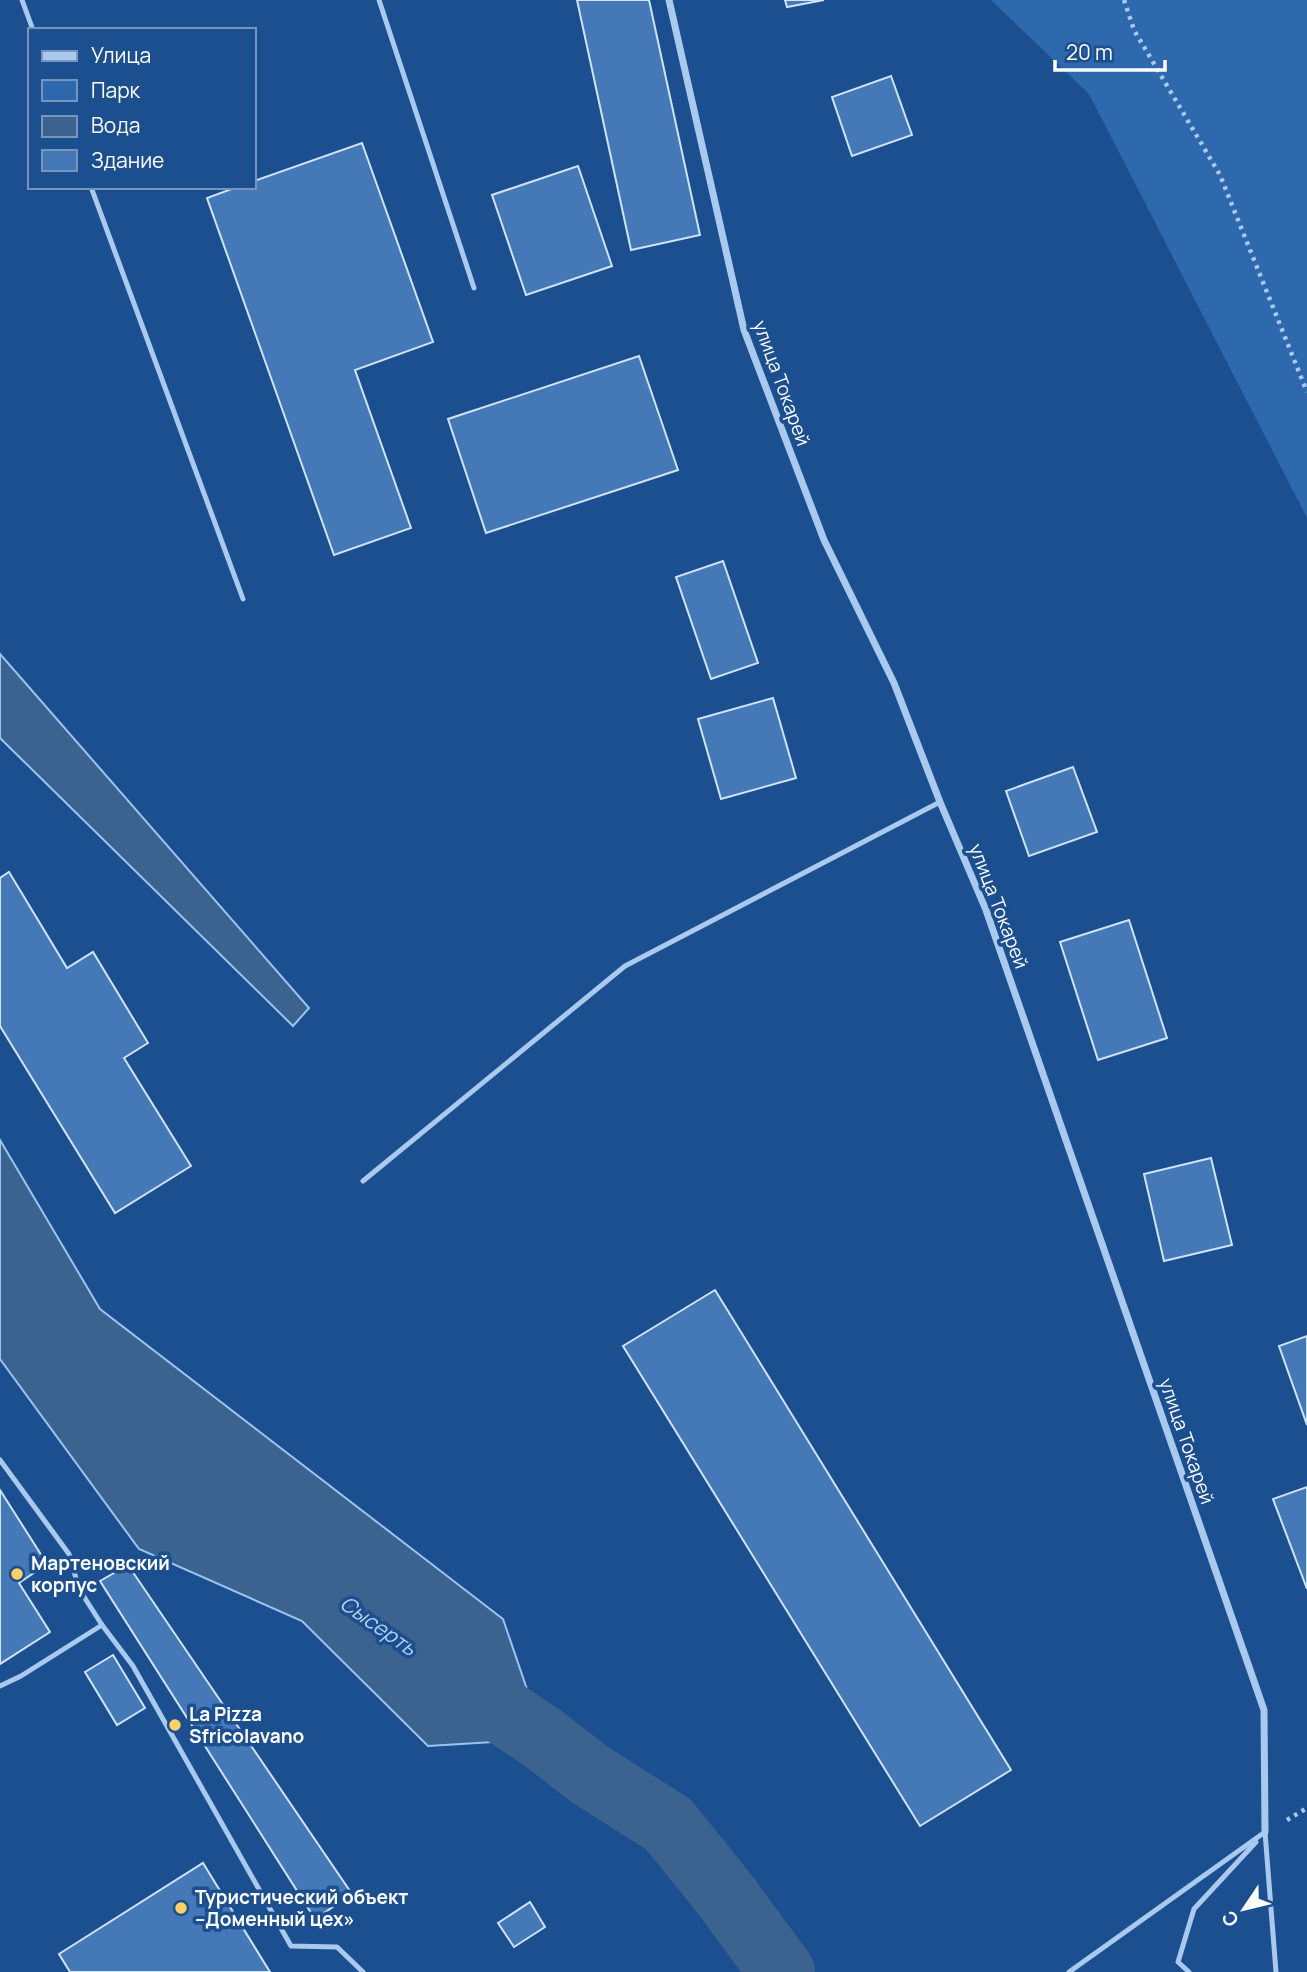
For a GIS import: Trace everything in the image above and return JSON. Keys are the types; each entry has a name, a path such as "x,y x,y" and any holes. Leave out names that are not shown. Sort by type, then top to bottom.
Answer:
{"street":[{"name":"улица Токарей","path":"669,0 744,330 824,540 894,683 940,802 986,909 1264,1710 1265,1832"}],"lane":[{"path":"22,0 32,28"},
{"path":"379,0 474,288"},
{"path":"92,189 243,599"},
{"path":"363,1181 625,966 940,802"},
{"path":"0,1460 69,1554 79,1589 133,1666 291,1946 337,1947 363,1972"},
{"path":"0,1686 102,1625"},
{"path":"1069,1972 1265,1832"},
{"path":"1189,1972 1178,1962 1194,1909 1265,1832"},
{"path":"1265,1832 1276,1972"}],"path":[{"path":"1124,0 1134,30 1220,175 1307,392"}],"green space":[{"path":"991,0 1307,0 1307,518 1089,94"}],"water":[{"path":"0,654 309,1008 293,1026 0,738"},
{"path":"0,1140 100,1309 503,1619 544,1739 428,1746 302,1621 139,1549 0,1359"}],"building":[{"path":"577,0 649,0 700,235 631,250"},
{"path":"785,0 824,0 787,7"},
{"path":"891,76 912,135 852,156 832,97"},
{"path":"362,143 433,342 355,370 411,528 334,555 207,198 232,189 256,189 256,180"},
{"path":"578,166 612,266 526,295 492,195"},
{"path":"639,356 678,470 486,533 448,419"},
{"path":"723,561 758,663 711,679 676,577"},
{"path":"773,698 796,778 721,799 698,719"},
{"path":"1073,767 1097,832 1029,856 1006,791"},
{"path":"9,872 67,968 93,952 148,1043 124,1058 191,1166 115,1213 0,1026 0,878"},
{"path":"1129,920 1167,1038 1098,1060 1060,942"},
{"path":"1211,1158 1232,1245 1164,1261 1144,1174"},
{"path":"715,1290 1011,1770 920,1826 623,1346"},
{"path":"1307,1336 1307,1425 1279,1346"},
{"path":"1307,1487 1307,1589 1273,1499"},
{"name":"Мартеновский корпус","path":"0,1490 47,1564 19,1583 50,1632 0,1664"},
{"path":"128,1565 352,1894 315,1919 100,1581"},
{"path":"113,1655 145,1708 117,1725 85,1672"},
{"name":"Туристический объект –Доменный цех»","path":"203,1863 270,1972 70,1972 59,1954"},
{"path":"530,1902 545,1927 514,1947 498,1923"}],"waterway":[{"name":"Сысерть","path":"468,1688 544,1739 589,1774 668,1824 782,1972"}],"place":[{"name":"Мартеновский корпус","path":"17,1574"},
{"name":"La Pizza Sfricolavano","path":"175,1725"},
{"name":"Туристический объект –Доменный цех»","path":"181,1908"}]}
